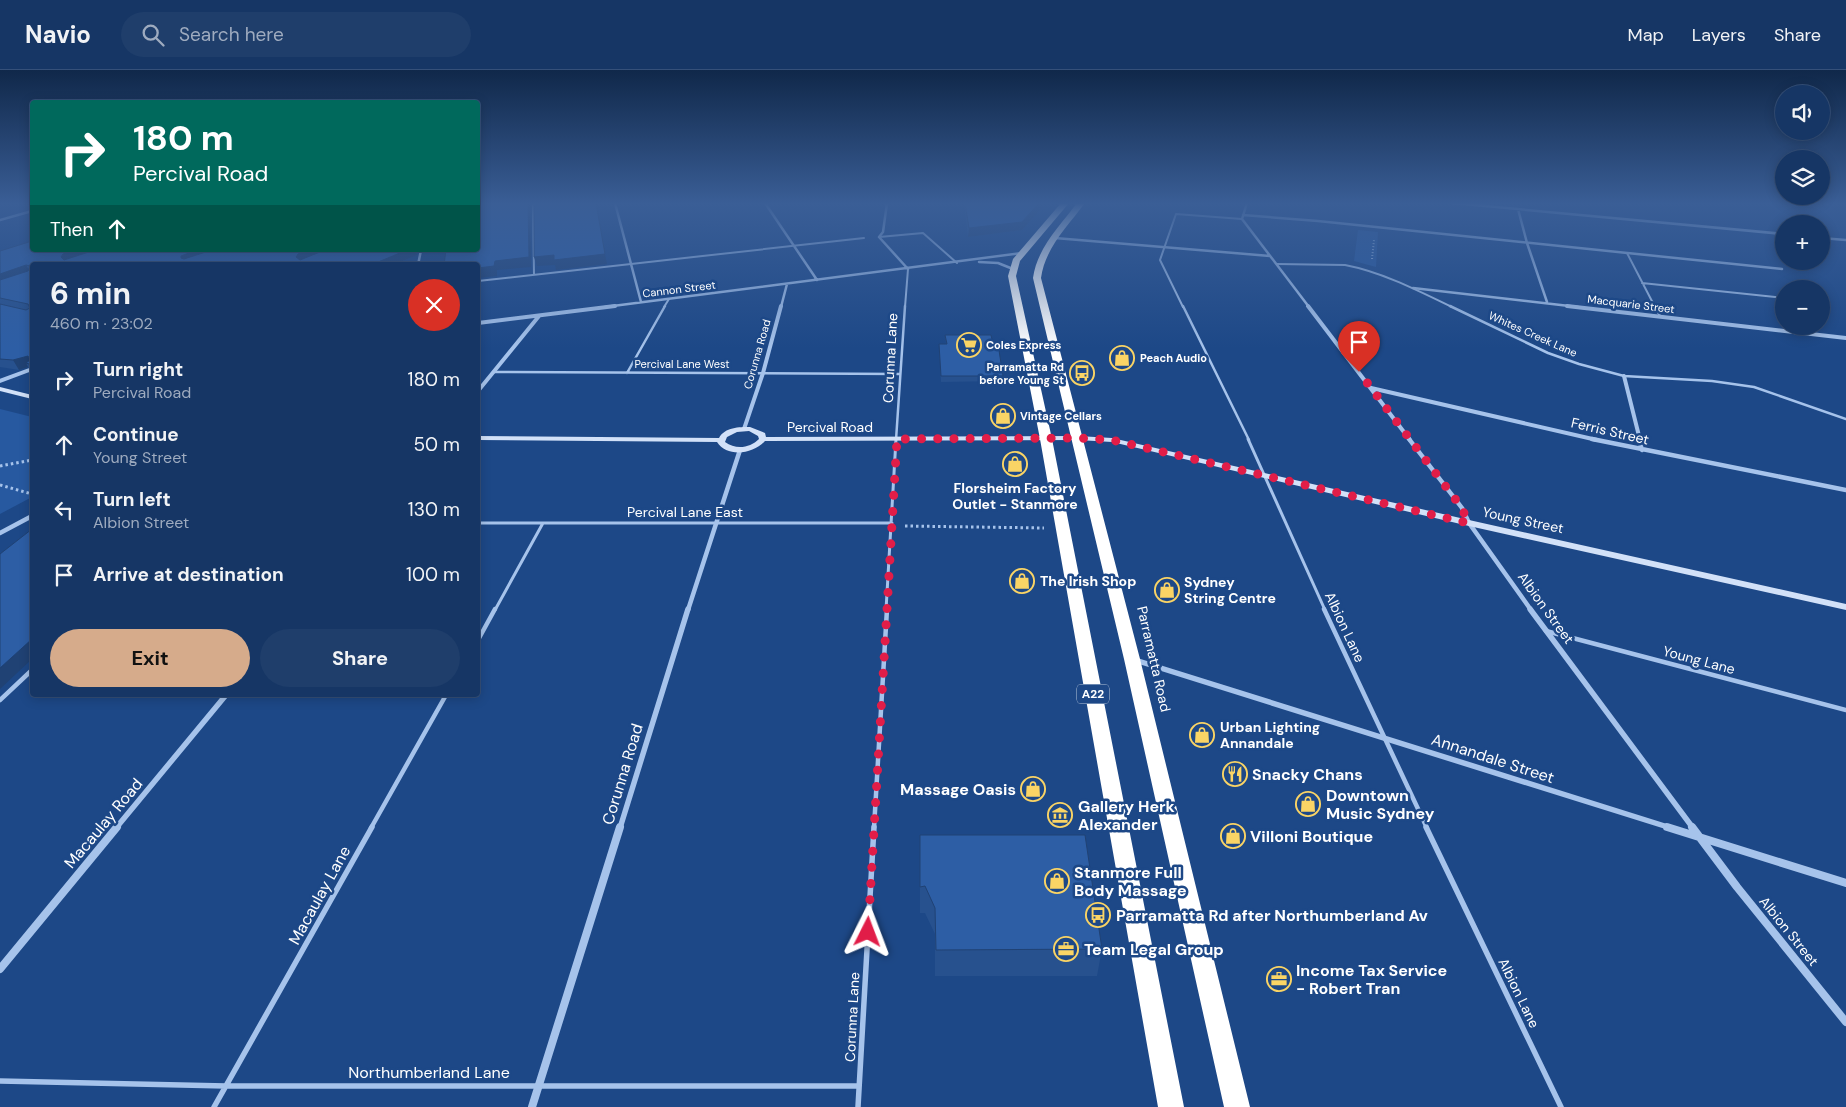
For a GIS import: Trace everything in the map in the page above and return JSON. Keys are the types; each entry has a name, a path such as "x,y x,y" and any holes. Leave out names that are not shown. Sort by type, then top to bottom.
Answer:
{"highway":[{"name":"Parramatta Road","path":"1047,251 1037,270 1037,278 1132,659 1236,1107"},
{"path":"1013,269 1022,253"},
{"name":"A22","path":"1013,269 1012,276 1046,439 1172,1107"}],"street":[{"path":"627,251 641,302"},
{"path":"797,251 817,280"},
{"path":"892,251 908,269"},
{"path":"1215,251 1270,256"},
{"name":"Albion Street","path":"1267,251 1462,508 1468,523 1546,631 1737,887 1846,1022"},
{"path":"1530,251 1547,302"},
{"path":"1611,251 1775,268"},
{"name":"Cannon Street","path":"480,323 971,262 1022,253"},
{"name":"Cannon Street","path":"971,262 998,263 1013,269"},
{"name":"Corunna Road","path":"744,429 763,373 787,284"},
{"name":"Macquarie Street","path":"1413,288 1846,338"},
{"path":"480,388 539,316"},
{"path":"0,382 30,370"},
{"path":"1624,376 1642,450"},
{"name":"Ferris Street","path":"1371,388 1642,450 1846,490"},
{"path":"0,389 30,396"},
{"path":"480,438 720,440 728,432 744,429 759,432 763,439 754,447 740,450 724,446 720,440"},
{"name":"Percival Road","path":"763,439 1046,439"},
{"name":"Young Street","path":"1046,439 1112,440 1468,523 1846,607"},
{"name":"Corunna Road","path":"532,1107 740,450"},
{"path":"0,533 30,517"},
{"name":"Annandale Street","path":"1132,659 1846,883"},
{"name":"Macaulay Road","path":"0,969 224,697"}],"lane":[{"path":"534,251 534,275"},
{"path":"480,281 744,251"},
{"path":"944,251 957,263"},
{"name":"Albion Lane","path":"1162,251 1160,260 1266,475 1269,488 1383,737 1561,1107"},
{"path":"1627,253 1660,316"},
{"name":"Whites Creek Lane","path":"1277,264 1345,264 1413,288 1548,353 1578,364 1624,376 1712,381 1754,387 1846,420"},
{"name":"Corunna Lane","path":"858,1107 900,374 908,269"},
{"path":"1642,283 1775,297"},
{"path":"627,372 669,299"},
{"name":"Percival Lane West","path":"493,372 900,374"},
{"name":"Percival Lane East","path":"480,523 892,524"},
{"path":"480,636 543,523"},
{"name":"Young Lane","path":"1546,631 1846,710"},
{"path":"0,700 30,672"},
{"name":"Macaulay Lane","path":"214,1107 445,697"},
{"name":"Northumberland Lane","path":"0,1081 226,1086 859,1086"}],"path":[{"path":"1363,269 1372,266 1373,251"},
{"path":"0,466 30,460"},
{"path":"0,485 30,493"},
{"path":"892,524 1062,528"}],"shaded area":[{"path":"1355,251 1377,251 1376,267 1354,261"},
{"path":"0,409 30,416 30,498 0,514"}],"building":[{"path":"0,251 69,252 61,257 64,260 89,252 192,252 181,256 184,259 206,252 303,252 296,257 300,260 320,252 402,252 378,262 30,262 30,266 26,265 0,274"},
{"path":"529,251 529,257 495,261 494,266 480,268 480,262 444,262 446,252"},
{"path":"534,251 605,251 605,254 554,260 554,255 534,257"},
{"path":"30,266 30,308 28,304 0,298 0,280 28,271"},
{"path":"0,304 26,310 30,308 30,360 28,356 13,360 0,359"},
{"path":"945,335 991,335 993,344 998,344 1003,376 941,376 939,344 947,344"},
{"path":"30,531 30,641 0,668 0,554"},
{"path":"920,835 1085,835 1102,949 936,950 935,908 925,886 920,887"}],"place":[{"name":"Coles Express","path":"969,345"},
{"name":"Peach Audio","path":"1122,358"},
{"name":"Parramatta Rd before Young St","path":"1082,373"},
{"name":"Vintage Cellars","path":"1003,416"},
{"name":"Florsheim Factory Outlet - Stanmore","path":"1015,464"},
{"name":"The Irish Shop","path":"1022,581"},
{"name":"Sydney String Centre","path":"1167,590"},
{"name":"Urban Lighting Annandale","path":"1202,735"},
{"name":"Snacky Chans","path":"1235,774"},
{"name":"Massage Oasis","path":"1033,789"},
{"name":"Downtown Music Sydney","path":"1308,804"},
{"name":"Gallery Herk Alexander","path":"1060,815"},
{"name":"Villoni Boutique","path":"1233,836"},
{"name":"Stanmore Full Body Massage","path":"1057,881"},
{"name":"Parramatta Rd after Northumberland Av","path":"1098,915"},
{"name":"Team Legal Group","path":"1066,949"},
{"name":"Income Tax Service - Robert Tran","path":"1279,979"}],"route":[{"path":"868,932 897,439 1024,440 1078,438 1112,440 1468,523 1462,508 1359,372"}]}
